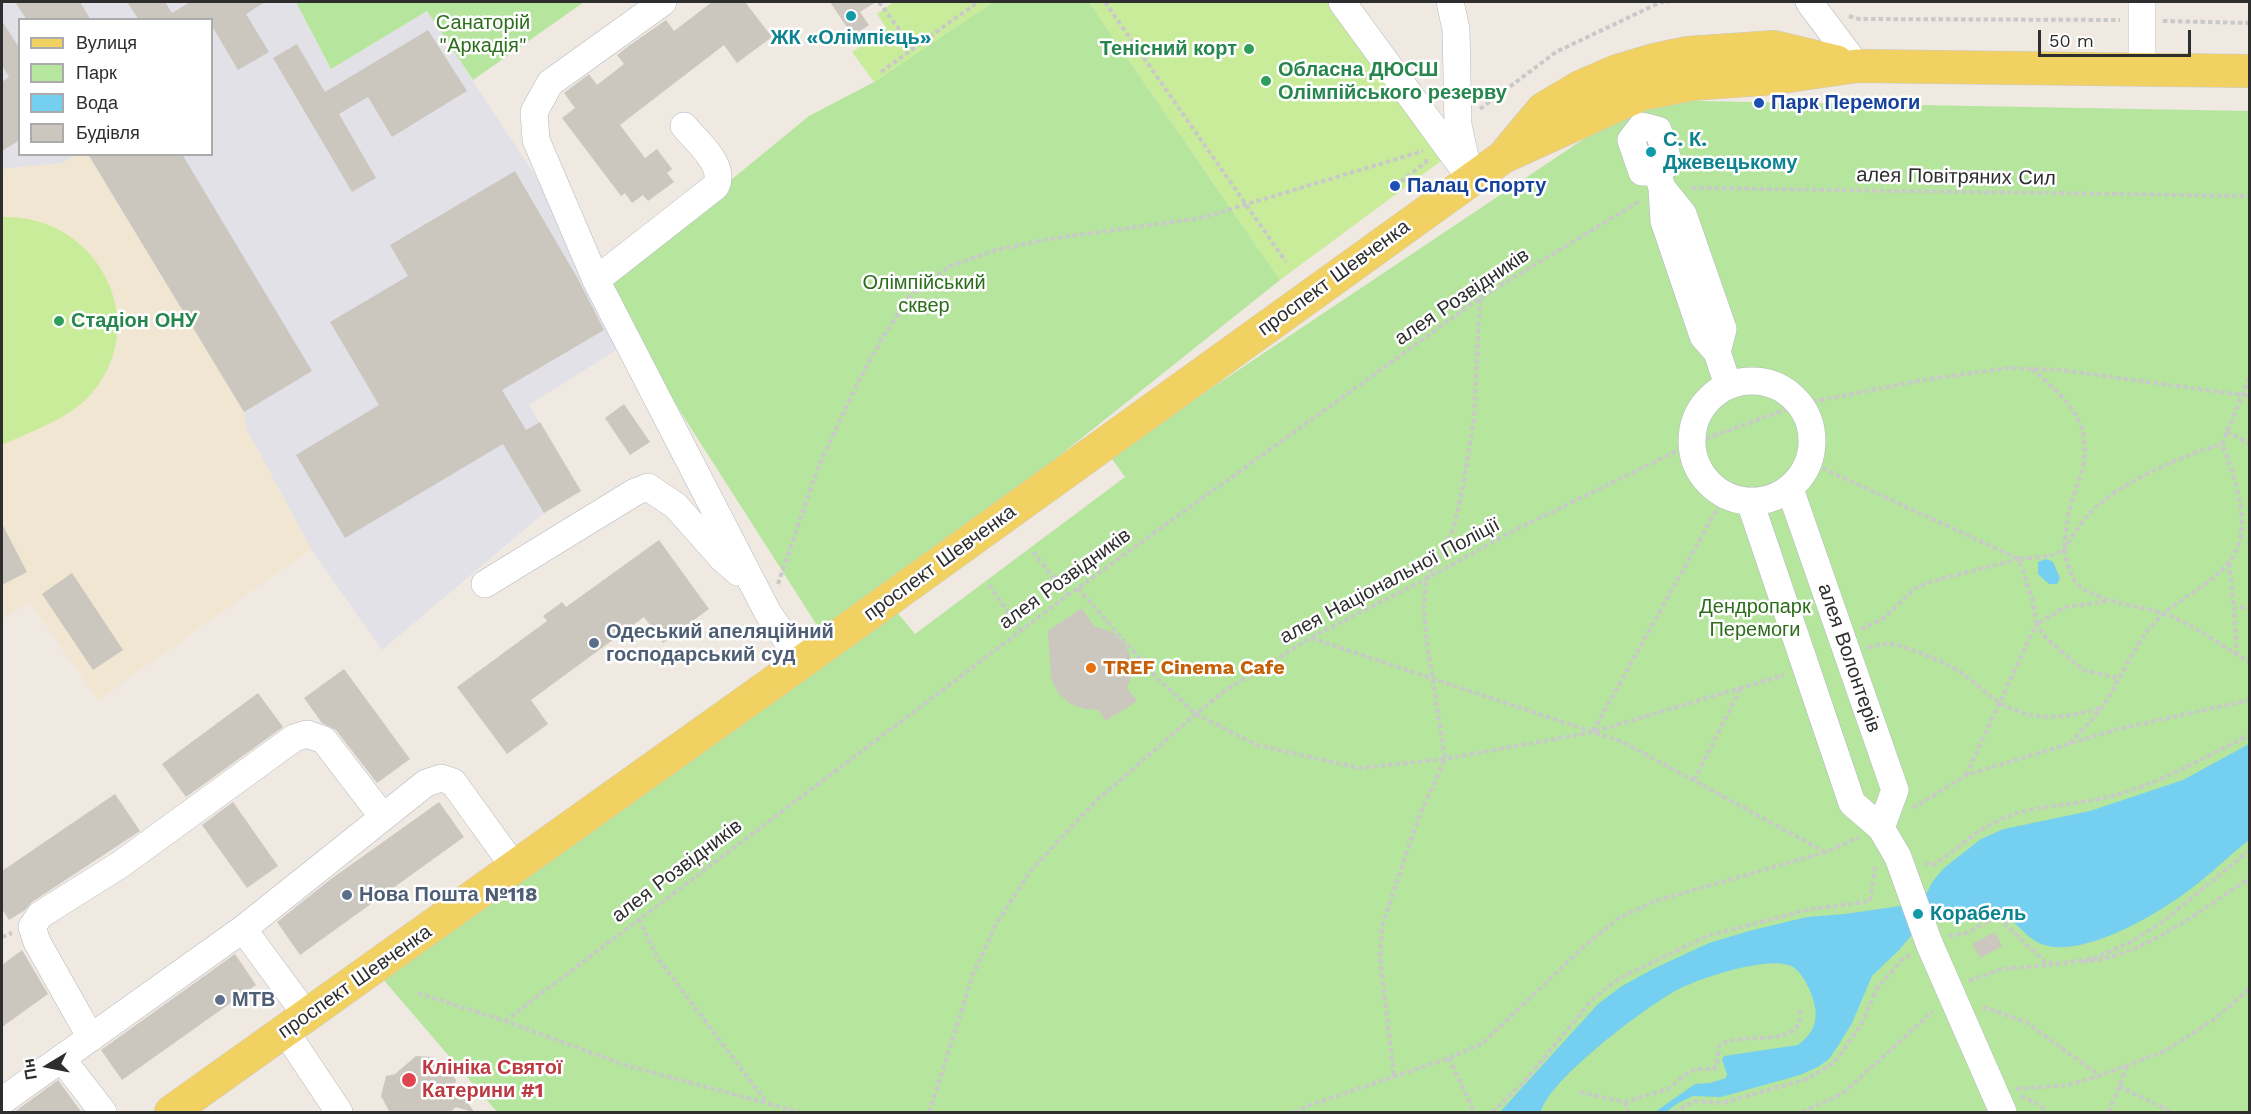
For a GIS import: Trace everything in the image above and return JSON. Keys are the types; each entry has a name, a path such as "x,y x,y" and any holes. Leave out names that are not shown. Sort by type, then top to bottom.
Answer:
{"main road":[{"name":"проспект Шевченка","path":"171,1113 1503,157 1642,94 1692,84 1774,78 1857,66 2250,71"}],"street":[{"path":"663,2 550,82 534,112 536,140 596,280 768,613 802,662"},
{"path":"1341,2 1470,179"},
{"path":"1450,2 1456,29 1458,125 1470,179"},
{"path":"1809,2 1857,66"},
{"path":"2142,69 2143,11"},
{"path":"1639,119 1658,130 1662,141 1669,163 1659,180 1664,221 1703,336 1717,352 1728,385"},
{"path":"596,280 716,186 719,179 713,161 684,126"},
{"path":"1743,380 1760,380 1775,384 1800,404 1808,417 1813,447 1802,477 1790,489 1764,501 1737,498 1708,482 1696,465 1691,444 1693,426 1700,409 1712,395 1728,385 1743,380"},
{"path":"485,584 635,492 648,488 676,506 722,558 753,585"},
{"name":"алея Волонтерів","path":"1790,489 1895,790 1881,828"},
{"path":"1737,498 1852,803 1881,828 1898,857 1951,996 1999,1101"},
{"path":"91,1038 37,942 32,927 40,915 121,864 294,738 307,734 324,740 383,817"},
{"path":"2,1101 243,929 426,783 441,778 453,782 515,868"},
{"path":"243,929 296,1023 339,1113"},
{"path":"62,1059 103,1113"}],"path":[{"path":"879,2 912,47"},
{"path":"881,72 912,47 978,2"},
{"path":"1105,2 1286,261"},
{"path":"1458,125 1556,52 1661,2 1669,2"},
{"path":"1839,12 1859,20 2143,11 2250,23"},
{"path":"768,613 818,470 854,390 881,340 909,297 950,266 996,249 1049,239 1201,218 1428,150 1426,162 1395,186"},
{"name":"алея Повітряних Сил","path":"1659,180 2250,196"},
{"name":"алея Розвідників","path":"505,1021 1020,629 1480,298 1659,180"},
{"path":"1394,1076 1380,958 1382,926 1418,819 1445,759 1424,606 1426,579 1441,555 1454,527 1464,482 1473,418 1480,298"},
{"name":"алея Національної Поліції","path":"929,1113 973,975 995,926 1031,870 1096,801 1196,714 1223,692 1310,638 1508,534 1691,444 1800,404 1923,380 2007,368 2061,370 2250,396"},
{"path":"2032,369 2069,406 2082,428 2085,454 2082,476 2070,506 2064,550 2072,578 2084,589 2109,601 2163,613 2191,626 2250,663"},
{"path":"2070,743 2101,708 2137,646 2163,613 2229,562 2239,545 2241,517 2230,464 2222,444 2250,376"},
{"path":"2227,432 2250,444"},
{"path":"1842,637 1883,620 1915,588 1933,580 2019,559 2050,556 2064,550 2090,513 2113,493 2204,449 2222,444"},
{"path":"1809,462 2019,559 2033,602 2036,624 2045,637 2084,670 2117,678"},
{"path":"1078,588 1156,677 1196,714 1257,745 1359,768 1445,759 1593,732 1737,498"},
{"path":"1033,552 1068,595"},
{"path":"2229,562 2237,655"},
{"path":"988,585 1020,629"},
{"path":"1966,775 2036,624 2066,607 2109,601"},
{"path":"2234,609 2250,606"},
{"path":"1310,638 1593,732 1646,753 1826,852"},
{"path":"1694,780 1740,688"},
{"path":"1294,1113 1449,1058 1483,1043 1617,919 1655,902 1826,852 1881,828 1966,775 2118,729 2250,700"},
{"path":"1898,857 1933,865 1947,857 1970,837 1997,821 2016,814 2104,798 2191,766 2250,735"},
{"path":"1491,1113 1523,1083 1592,1000 1618,979 1707,936 1806,910 1870,901 1881,828"},
{"path":"2071,963 2096,958 2129,943 2160,924 2250,850"},
{"path":"1802,1113 1842,1094 1951,996 1975,978 2002,969 2094,962 2127,951 2164,933 2250,878"},
{"path":"639,919 657,957 768,1104"},
{"path":"1957,934 1966,933 1990,920 2001,920 2044,961 2057,964"},
{"path":"1674,1113 1695,1101 1722,1103 1807,1079 1834,1062 1861,1025 1877,988 1902,960 1929,942"},
{"path":"1999,1101 2100,1076 2164,1051 2215,1019 2250,988"},
{"path":"418,993 505,1021 625,1065 798,1112"},
{"path":"1951,996 2026,1022 2100,1076"},
{"path":"1580,1092 1624,1102 1668,1089 1689,1072 1696,1069 1713,1069 1717,1065 1719,1046 1726,1041 1767,1038 1791,1032 1798,1026 1801,1018 1800,1009"},
{"path":"1449,1058 1474,1113"},
{"path":"2109,1113 2127,1066"},
{"path":"2119,1086 2171,1113"},
{"path":"1624,1102 1628,1113"}],"shaded area":[{"path":"2,2 296,2 331,69 427,11 593,264 634,339 529,405 581,491 544,513 382,650 311,549 247,430 243,412 88,156 213,156 213,18 18,18 18,156 74,156 63,163 3,169"},
{"path":"74,156 88,156 92,161 244,412 247,430 311,549 98,700 29,601 2,620 2,169 63,163"}],"green space":[{"name":"Санаторій \"Аркадія\"","path":"296,2 584,2 473,80 427,11 331,69"},
{"path":"891,2 993,2 874,82 852,52 887,29 877,14"},
{"name":"Олімпійський сквер","path":"993,2 1089,2 1280,280 827,641 634,339 603,285 809,116 874,82"},
{"name":"Обласна ДЮСШ Олімпійського резерву","path":"1089,2 1336,2 1441,161 1280,280"},
{"name":"Дендропарк Перемоги","path":"1642,100 2249,111 2249,1112 497,1112 376,971 891,605 915,634 1125,477 1110,456"},
{"name":"Стадіон ОНУ","path":"2,217 35,220 64,233 88,252 105,276 115,304 117,334 110,364 92,393 83,402 50,424 2,445"}],"water":[{"path":"2046,559 2053,562 2060,578 2057,584 2049,584 2038,574 2038,562"},
{"path":"2249,744 2249,840 2204,879 2166,906 2127,928 2085,944 2065,947 2041,944 1997,910 1973,921 1933,922 1916,930 1872,976 1852,1023 1829,1059 1818,1067 1800,1075 1721,1097 1693,1096 1666,1112 1655,1112 1695,1084 1710,1083 1726,1078 1727,1074 1722,1060 1724,1056 1798,1045 1813,1029 1815,1007 1807,985 1797,970 1783,964 1769,963 1736,969 1679,989 1624,1026 1579,1063 1547,1098 1541,1112 1500,1112 1598,1004 1622,986 1653,969 1709,943 1749,931 1807,917 1907,905 1925,896 1933,881 1944,868 1981,839 2004,829 2090,811 2183,780"}],"building":[{"path":"15,2 80,2 90,18 26,18"},
{"path":"127,2 165,2 172,13 190,2 265,2 246,14 269,52 238,70 213,28 213,18 138,18"},
{"path":"712,2 745,2 772,37 737,63 724,45 620,125 645,158 657,149 672,169 667,173 674,182 648,201 643,195 632,203 625,193 621,196 562,118 575,108 564,93 589,74 597,85 624,64 617,55 630,45 666,20 674,31"},
{"name":"ЖК «Олімпієць»","path":"830,2 876,2 860,12 869,25 853,36"},
{"path":"2,21 18,46 18,141 2,151 2,82 9,77 2,65"},
{"path":"428,30 467,91 392,137 368,97 339,114 376,178 352,192 273,58 297,44 325,92"},
{"path":"89,156 183,156 312,371 244,412"},
{"path":"515,171 578,279 604,330 502,390 526,430 540,422 581,491 544,513 503,444 345,538 296,455 379,405 330,322 408,276 390,245"},
{"path":"624,404 650,442 630,455 605,418"},
{"path":"2,524 27,572 2,585"},
{"path":"659,540 709,609 663,643 644,617 531,700 548,724 507,754 457,687 547,621 543,616 562,602 566,607"},
{"path":"72,573 123,650 93,670 42,594"},
{"name":"TREF Cinema Cafe","path":"1082,608 1094,626 1112,632 1124,643 1131,658 1132,674 1127,688 1137,701 1106,721 1098,710 1070,704 1058,693 1051,678 1048,631"},
{"path":"344,669 410,759 377,783 336,730 322,723 304,698"},
{"path":"258,693 283,727 186,797 162,764"},
{"path":"115,794 140,831 32,902 25,910 9,920 2,909 2,871"},
{"path":"233,802 278,866 247,888 202,825"},
{"path":"439,802 464,837 300,955 277,922 331,879"},
{"path":"1995,932 2002,946 1980,958 1972,944"},
{"path":"22,950 48,994 2,1027 2,965"},
{"path":"235,954 256,985 122,1080 101,1050"},
{"path":"416,1056 433,1057 446,1066 456,1080 455,1085 475,1113 456,1107 449,1113 390,1113 381,1096 386,1076 395,1074"},
{"path":"58,1080 82,1113 13,1113"}],"place":[{"name":"ЖК «Олімпієць»","path":"851,16"},
{"name":"Тенісний корт","path":"1249,49"},
{"name":"Обласна ДЮСШ Олімпійського резерву","path":"1266,81"},
{"name":"Парк Перемоги","path":"1759,103"},
{"name":"С. К. Джевецькому","path":"1651,152"},
{"name":"Палац Спорту","path":"1395,186"},
{"name":"Стадіон ОНУ","path":"59,321"},
{"name":"Одеський апеляційний господарський суд","path":"594,643"},
{"name":"TREF Cinema Cafe","path":"1091,668"},
{"name":"Нова Пошта №118","path":"347,895"},
{"name":"Корабель","path":"1918,914"},
{"name":"МТВ","path":"220,1000"},
{"name":"Клініка Святої Катерини #1","path":"409,1080"}]}
